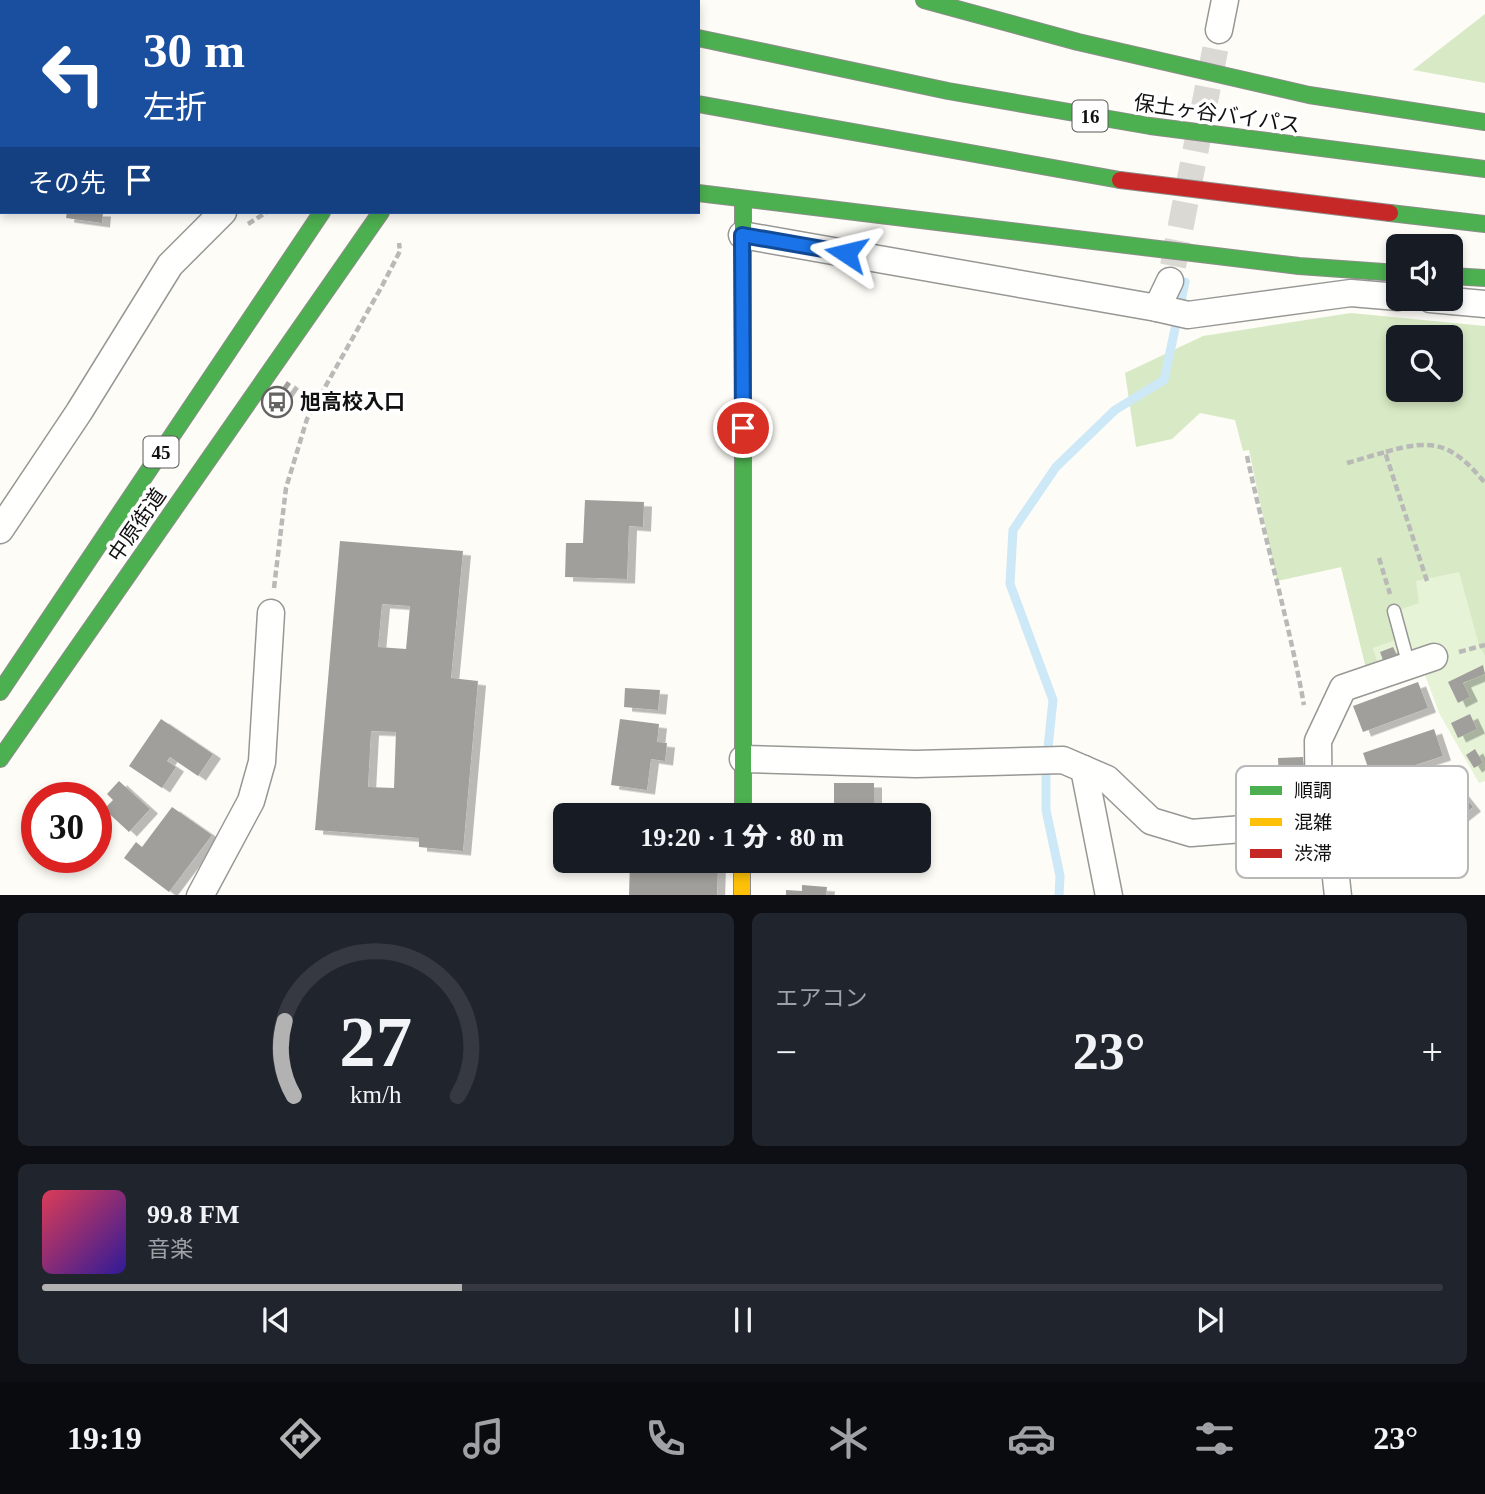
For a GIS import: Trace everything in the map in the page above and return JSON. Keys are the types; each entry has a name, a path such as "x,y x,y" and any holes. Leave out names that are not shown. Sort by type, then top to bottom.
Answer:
{"main road":[{"path":"924,0 1078,42 1309,95 1485,122"},
{"name":"保土ヶ谷バイパス","path":"700,38 948,91 1150,126 1485,169"},
{"path":"700,104 1131,182 1485,224"},
{"path":"700,193 1299,266 1386,272"},
{"path":"743,198 743,803"},
{"name":"中原街道","path":"0,692 320,214"},
{"name":"中原街道","path":"0,759 380,214"},
{"path":"1463,277 1485,278"},
{"path":"742,873 742,895"}],"street":[{"path":"1219,30 1226,0"},
{"path":"1,525 79,412 170,265 221,214"},
{"path":"742,235 1188,315 1350,293 1386,296"},
{"path":"1157,308 1170,281"},
{"path":"1463,302 1485,304"},
{"path":"200,895 251,801 262,762 271,613"},
{"path":"1318,766 1318,741 1343,688 1434,657"},
{"path":"743,759 916,764 1035,761 1073,764 1108,779 1151,821 1191,833 1236,829"},
{"path":"1073,764 1109,895"}],"lane":[{"path":"1395,611 1409,666"}],"path":[{"path":"271,613 286,488 307,419 400,251 399,238"},
{"path":"1347,463 1417,443 1435,445 1466,461 1485,483"},
{"path":"1385,452 1427,581"},
{"path":"1247,456 1271,566 1293,644 1309,732 1318,741"},
{"path":"1379,558 1395,611"}],"green space":[{"path":"1485,14 1485,83 1413,70"},
{"path":"1351,313 1485,326 1485,656 1479,645 1459,572 1416,581 1419,603 1388,614 1395,640 1373,648 1379,668 1367,672 1341,567 1277,581 1249,450 1243,451 1235,420 1200,413 1172,439 1136,447 1125,373 1203,336"},
{"path":"1485,373 1485,781 1479,783 1439,713 1425,675 1411,657 1367,672 1341,567 1277,581 1252,466 1412,433 1440,402 1463,402 1463,384"}],"building":[{"path":"67,214 103,214 102,223 66,218"},
{"path":"287,381 291,384 277,404 273,401"},
{"path":"585,500 644,502 643,527 629,526 627,579 565,577 566,543 583,543"},
{"path":"340,541 463,551 451,678 478,681 463,851 419,847 419,838 315,830","holes":["382,604 410,606 406,649 378,647","371,731 396,732 394,788 368,787"]},
{"path":"1393,647 1397,655 1383,660 1380,652"},
{"path":"1483,665 1485,674 1463,683 1470,697 1458,703 1448,682"},
{"path":"1418,682 1428,708 1363,732 1353,706"},
{"path":"625,688 660,690 658,710 624,707"},
{"path":"1470,714 1477,729 1458,738 1451,723"},
{"path":"161,719 213,754 198,776 170,757 167,761 176,767 162,788 129,766"},
{"path":"620,719 659,724 657,742 667,743 665,761 651,759 647,790 611,785"},
{"path":"1434,729 1443,756 1412,766 1368,766 1363,753"},
{"path":"1475,749 1483,763 1474,768 1466,755"},
{"path":"1303,757 1303,766 1278,766 1278,758"},
{"path":"119,781 150,809 129,832 112,816 112,789"},
{"path":"834,783 874,783 874,803 834,803"},
{"path":"172,807 212,835 169,892 124,858 136,842 142,847"},
{"path":"630,873 718,873 717,895 629,895"},
{"path":"802,885 827,887 826,895 786,895 786,890 802,891"}],"waterway":[{"path":"1059,895 1060,876 1046,810 1046,767 1053,700 1010,584 1013,530 1056,467 1115,410 1164,380 1185,282"}],"tunnel":[{"path":"1173,266 1219,30"}],"traffic: fast":[{"path":"924,0 1078,42 1309,95 1485,122"},
{"path":"700,38 948,91 1150,126 1485,169"},
{"path":"700,104 1120,180"},
{"path":"700,193 1299,266 1386,272"},
{"path":"743,199 743,803"},
{"path":"1390,213 1485,224"},
{"path":"0,692 321,214"},
{"path":"0,759 380,214"},
{"path":"1463,277 1485,278"}],"traffic: slow":[{"path":"742,873 742,895"}],"traffic: jam":[{"path":"1120,180 1390,213"}],"place":[{"name":"旭高校入口","path":"277,402"}],"route":[{"path":"743,428 742,235 846,253"}]}
